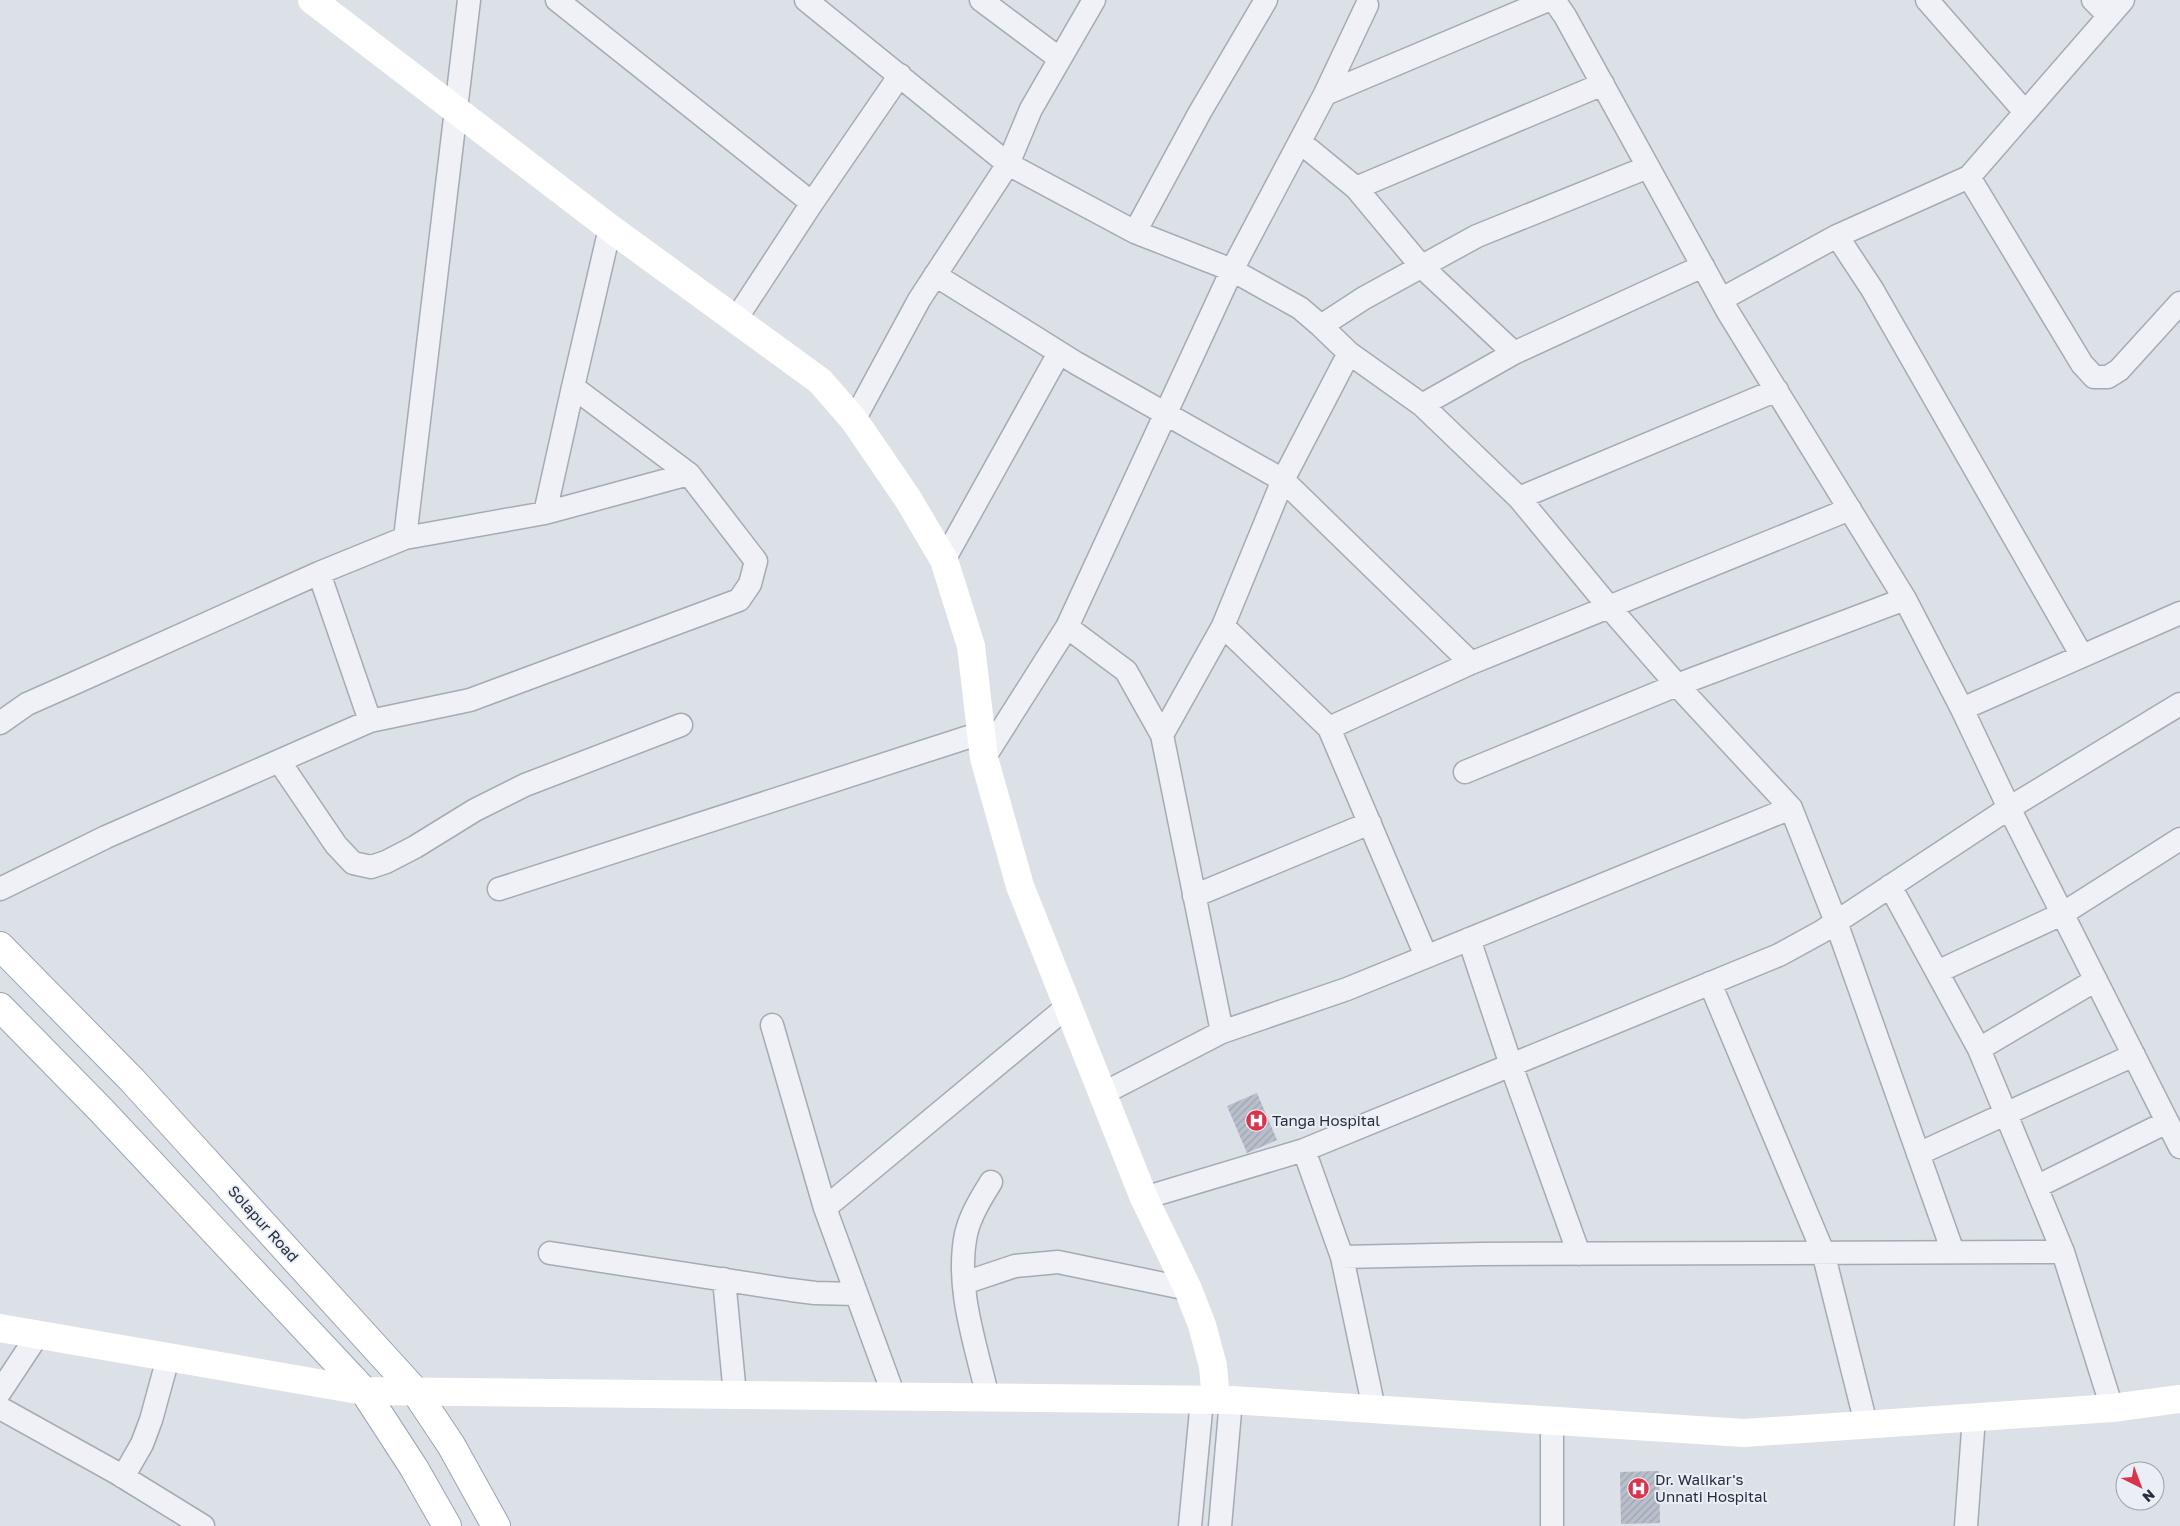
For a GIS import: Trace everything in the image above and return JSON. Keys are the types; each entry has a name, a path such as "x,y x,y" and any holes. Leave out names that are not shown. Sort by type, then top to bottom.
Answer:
{"street":[{"path":"312,0 610,228 820,381 854,420 908,499 944,560 971,646 983,746 1020,886 1144,1198 1188,1289 1202,1326 1213,1366 1216,1400 1220,1526"},
{"path":"406,538 469,0"},
{"path":"557,0 812,204"},
{"path":"806,0 1008,164 1135,232 1232,270 1300,308 1349,353 1422,405 1519,498 1609,607 1677,685 1791,808 1836,922 1953,1252"},
{"path":"981,0 1060,59"},
{"path":"854,420 935,274 1008,164 1031,109 1094,0"},
{"path":"1135,232 1200,112 1266,0"},
{"path":"1325,94 1548,0"},
{"path":"1554,0 1565,16 1722,299 1905,599 1962,709 2009,808 2180,1147"},
{"path":"1927,0 2025,112"},
{"path":"1722,299 1837,236 1969,177 2116,8 2093,0"},
{"path":"499,888 983,746 1067,627 1232,270 1325,94 1369,2"},
{"path":"736,319 900,75"},
{"path":"1356,188 1603,84"},
{"path":"1300,142 1356,188 1421,266 1514,353"},
{"path":"1321,326 1364,298 1477,236 1648,167"},
{"path":"1969,177 2082,364 2094,377 2108,376 2119,370 2180,303"},
{"path":"545,513 610,228"},
{"path":"1837,236 1872,289 2082,656"},
{"path":"1422,405 1514,353 1703,266"},
{"path":"935,274 1059,352 1283,480 1471,663"},
{"path":"944,560 1059,352"},
{"path":"1162,735 1223,626 1283,480 1349,353"},
{"path":"0,889 106,837 370,721 470,700 739,600 750,584 756,561 689,474 573,387"},
{"path":"1519,498 1777,390"},
{"path":"0,722 27,704 319,573 406,538 545,513 689,474"},
{"path":"1329,728 1471,663 1850,509"},
{"path":"319,573 370,721"},
{"path":"1465,772 1677,685 1905,599"},
{"path":"1962,709 2180,613"},
{"path":"1223,626 1329,728 1426,956"},
{"path":"1067,627 1126,671 1162,735 1222,1032"},
{"path":"1144,1198 1304,1150 1779,955 1836,922 2009,808 2180,704"},
{"path":"279,762 336,845 353,862 370,867 386,862 475,810 525,785 681,725"},
{"path":"1102,1094 1222,1032 1347,989 1791,808"},
{"path":"1194,896 1370,823"},
{"path":"1937,972 2062,914 2180,839"},
{"path":"1890,886 1979,1049 2063,1252 2112,1408"},
{"path":"1469,939 1511,1065 1579,1254"},
{"name":"Solapur Road","path":"0,946 132,1080 415,1391 451,1445 496,1526"},
{"path":"1979,1049 2096,980"},
{"path":"1710,983 1823,1252 1866,1424"},
{"path":"825,1208 1068,1006"},
{"path":"0,1007 101,1110 364,1391 414,1468 447,1526"},
{"path":"772,1025 825,1208 894,1396"},
{"path":"1918,1154 2134,1055"},
{"path":"2036,1187 2168,1122"},
{"path":"1304,1150 1342,1257 1374,1409"},
{"path":"988,1398 962,1265 966,1233 978,1204 991,1182"},
{"path":"1342,1257 1823,1252 2063,1252"},
{"path":"550,1253 815,1293 856,1294"},
{"path":"964,1283 1015,1266 1058,1262 1188,1289"},
{"path":"724,1279 735,1395"},
{"path":"0,1328 37,1336 364,1391 1216,1400 1744,1433 2112,1408 2180,1399"},
{"path":"0,1392 37,1336"},
{"path":"123,1477 142,1444 152,1420 168,1358"},
{"path":"1190,1526 1216,1400"},
{"path":"0,1408 123,1477 203,1526"},
{"path":"1966,1526 1974,1417"},
{"path":"1552,1420 1552,1526"}],"building":[{"path":"1257,1093 1277,1140 1247,1153 1227,1106"},
{"path":"1659,1471 1660,1523 1621,1524 1620,1472"}],"place":[{"name":"Tanga Hospital","path":"1256,1121"},
{"name":"Dr. Walikar's Unnati Hospital","path":"1639,1489"}]}
